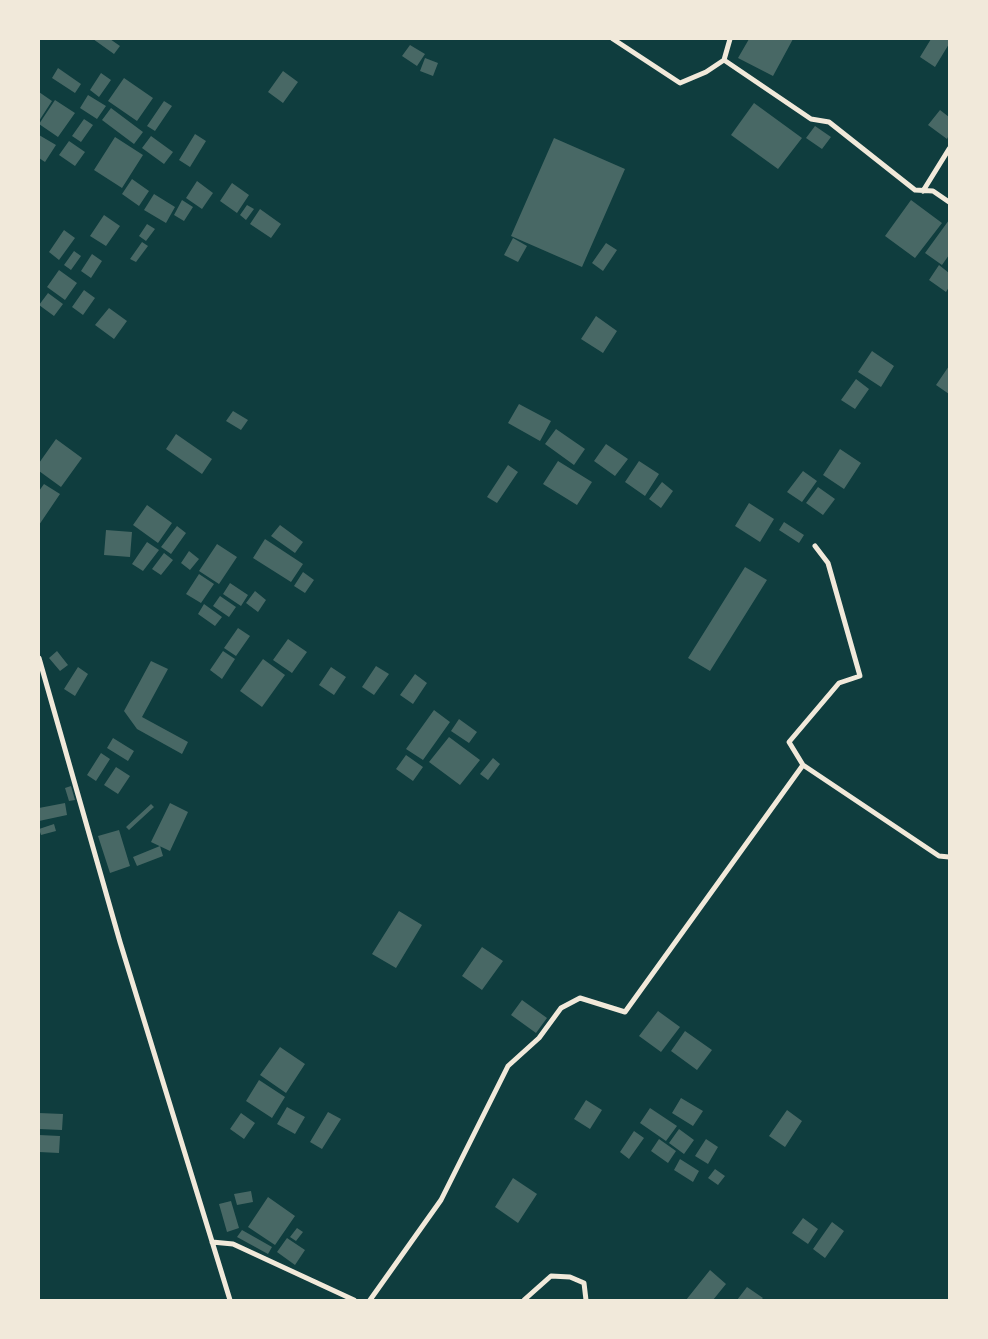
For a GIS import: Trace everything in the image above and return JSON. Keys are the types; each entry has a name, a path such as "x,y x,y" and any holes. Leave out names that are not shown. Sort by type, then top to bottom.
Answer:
{"street":[{"path":"613,39 680,82 706,72 724,60 730,39"},
{"path":"724,60 811,120 829,122 915,190 933,192 949,202"},
{"path":"923,190 949,149"},
{"path":"815,546 828,564 860,676 840,682 789,742 803,765 939,856 949,857"},
{"path":"39,658 120,942 230,1300"},
{"path":"370,1300 441,1200 508,1066 540,1038 562,1008 580,998 625,1012 803,765"},
{"path":"212,1242 233,1244 354,1300"},
{"path":"524,1300 551,1276 570,1277 584,1283 586,1300"}],"building":[{"path":"93,39 110,39 120,46 114,54"},
{"path":"749,39 793,39 773,76 738,58"},
{"path":"931,39 949,39 949,44 935,67 920,57"},
{"path":"410,45 425,54 417,66 402,56"},
{"path":"425,58 438,63 433,76 420,71"},
{"path":"58,68 81,84 75,93 52,78"},
{"path":"283,71 298,82 283,103 268,92"},
{"path":"101,73 111,80 99,97 90,90"},
{"path":"124,78 153,98 137,121 108,101"},
{"path":"39,92 52,101 39,121"},
{"path":"88,95 106,106 97,119 80,108"},
{"path":"55,100 75,113 58,137 39,124"},
{"path":"164,101 172,106 155,131 147,126"},
{"path":"754,103 802,138 778,169 731,135"},
{"path":"111,108 143,132 134,144 102,120"},
{"path":"940,110 949,117 949,135 947,139 928,125"},
{"path":"84,119 93,125 81,142 72,136"},
{"path":"815,126 831,137 822,149 806,138"},
{"path":"195,134 206,141 190,167 179,160"},
{"path":"39,135 56,145 45,162 39,158"},
{"path":"151,136 173,152 164,164 142,148"},
{"path":"115,137 143,155 122,188 94,170"},
{"path":"554,138 625,169 582,267 511,236"},
{"path":"69,141 85,152 75,166 59,155"},
{"path":"132,179 149,191 139,206 122,194"},
{"path":"197,181 213,193 202,209 186,198"},
{"path":"232,183 249,195 237,213 220,201"},
{"path":"154,194 175,207 166,223 144,210"},
{"path":"182,200 193,207 184,221 174,215"},
{"path":"911,200 942,223 915,258 885,236"},
{"path":"247,205 254,209 246,220 240,215"},
{"path":"260,209 281,224 271,238 250,224"},
{"path":"104,215 120,226 106,246 90,236"},
{"path":"949,220 949,255 942,265 925,253"},
{"path":"147,224 155,229 146,241 139,236"},
{"path":"64,230 75,238 59,260 49,252"},
{"path":"513,238 527,246 518,262 504,255"},
{"path":"142,242 148,246 136,262 130,259"},
{"path":"606,243 617,250 603,271 592,263"},
{"path":"74,251 81,256 71,270 64,265"},
{"path":"92,254 102,261 91,278 81,271"},
{"path":"939,265 949,273 949,287 946,292 929,280"},
{"path":"59,270 77,283 65,300 47,287"},
{"path":"84,290 95,298 83,315 72,307"},
{"path":"48,293 63,304 54,316 39,305"},
{"path":"109,308 127,321 114,339 95,325"},
{"path":"596,316 617,331 603,353 581,339"},
{"path":"872,351 894,366 881,387 858,372"},
{"path":"949,366 949,394 936,385"},
{"path":"856,379 869,389 855,409 841,400"},
{"path":"519,404 551,421 540,441 508,423"},
{"path":"233,411 248,420 241,430 226,421"},
{"path":"556,429 585,449 574,465 545,444"},
{"path":"176,434 212,459 202,474 166,449"},
{"path":"56,439 82,458 61,487 39,471 39,463"},
{"path":"606,444 628,459 615,476 594,461"},
{"path":"840,449 861,463 844,489 823,475"},
{"path":"558,461 592,482 577,505 543,484"},
{"path":"639,461 659,474 645,496 625,482"},
{"path":"508,465 518,472 497,503 487,497"},
{"path":"803,471 817,481 802,502 787,492"},
{"path":"662,482 673,491 661,508 649,499"},
{"path":"44,484 60,494 39,525 39,491"},
{"path":"818,487 835,499 823,515 806,503"},
{"path":"749,503 774,519 760,542 735,526"},
{"path":"147,505 172,523 158,543 133,525"},
{"path":"784,522 804,535 799,543 779,530"},
{"path":"280,525 303,542 295,553 271,536"},
{"path":"177,526 186,533 171,554 161,547"},
{"path":"106,530 132,532 130,557 104,555"},
{"path":"265,539 303,564 291,582 253,558"},
{"path":"147,542 159,550 143,571 132,564"},
{"path":"217,544 237,557 219,584 199,571"},
{"path":"189,551 199,559 190,570 181,563"},
{"path":"164,553 173,560 161,575 152,569"},
{"path":"745,567 767,580 710,671 688,658"},
{"path":"303,572 314,580 305,593 294,586"},
{"path":"199,574 214,584 201,603 186,594"},
{"path":"230,583 248,595 241,606 223,594"},
{"path":"255,591 266,600 258,612 246,603"},
{"path":"220,596 236,607 229,617 213,606"},
{"path":"204,604 222,617 215,626 198,614"},
{"path":"238,628 250,636 236,656 224,648"},
{"path":"288,639 307,652 292,673 273,660"},
{"path":"57,651 68,665 60,671 49,658"},
{"path":"223,651 235,659 222,679 210,670"},
{"path":"263,659 285,675 262,707 240,691"},
{"path":"151,661 168,669 142,717 188,742 182,754 137,729 124,711"},
{"path":"376,666 389,674 374,695 362,687"},
{"path":"78,667 88,674 75,696 64,689"},
{"path":"331,667 346,677 334,695 319,685"},
{"path":"415,674 427,683 413,704 400,695"},
{"path":"434,710 450,722 423,760 406,749"},
{"path":"459,719 477,732 469,743 451,731"},
{"path":"449,737 480,760 460,785 429,762"},
{"path":"113,738 134,751 128,761 107,748"},
{"path":"101,753 110,759 96,781 87,775"},
{"path":"406,755 423,767 413,781 396,769"},
{"path":"493,758 500,764 488,780 480,774"},
{"path":"116,767 130,776 118,794 104,785"},
{"path":"71,786 75,800 69,801 65,788"},
{"path":"65,803 67,815 39,821 39,808"},
{"path":"170,803 188,812 170,851 151,842"},
{"path":"151,804 154,807 129,830 126,827"},
{"path":"54,824 56,831 41,835 39,829"},
{"path":"119,830 130,866 110,873 98,836"},
{"path":"160,846 163,856 137,866 133,857"},
{"path":"399,911 422,925 396,968 372,954"},
{"path":"482,947 503,961 482,990 462,976"},
{"path":"522,1000 547,1018 536,1033 511,1015"},
{"path":"658,1011 680,1027 661,1052 639,1036"},
{"path":"685,1031 712,1050 697,1070 671,1051"},
{"path":"280,1047 305,1064 286,1093 260,1075"},
{"path":"259,1080 285,1097 272,1118 246,1101"},
{"path":"681,1098 703,1111 693,1126 672,1113"},
{"path":"586,1100 602,1110 590,1129 574,1119"},
{"path":"287,1107 305,1117 295,1134 277,1124"},
{"path":"650,1108 677,1126 666,1141 640,1123"},
{"path":"787,1110 802,1121 785,1147 769,1136"},
{"path":"328,1112 341,1119 322,1149 310,1142"},
{"path":"39,1113 63,1114 62,1130 39,1129"},
{"path":"241,1113 255,1123 244,1139 230,1129"},
{"path":"679,1129 694,1140 684,1154 669,1143"},
{"path":"634,1131 644,1138 629,1159 620,1152"},
{"path":"39,1135 60,1136 59,1153 39,1152"},
{"path":"659,1139 676,1151 668,1163 651,1151"},
{"path":"706,1139 718,1147 708,1164 695,1156"},
{"path":"680,1159 699,1171 693,1182 674,1170"},
{"path":"715,1169 725,1176 718,1185 708,1178"},
{"path":"513,1178 537,1194 518,1223 495,1207"},
{"path":"251,1191 253,1202 237,1205 234,1194"},
{"path":"268,1197 295,1216 275,1245 248,1227"},
{"path":"231,1201 239,1228 227,1232 219,1204"},
{"path":"803,1218 818,1229 808,1244 792,1233"},
{"path":"832,1222 844,1231 825,1258 813,1249"},
{"path":"297,1228 303,1232 296,1241 290,1237"},
{"path":"242,1230 272,1247 268,1254 237,1237"},
{"path":"287,1238 305,1250 295,1265 277,1252"},
{"path":"710,1270 726,1284 713,1300 686,1300"},
{"path":"747,1287 763,1298 761,1300 737,1300"}]}
